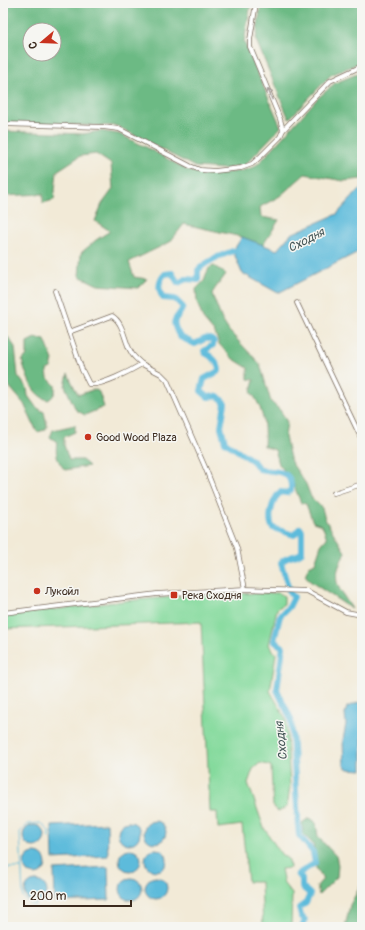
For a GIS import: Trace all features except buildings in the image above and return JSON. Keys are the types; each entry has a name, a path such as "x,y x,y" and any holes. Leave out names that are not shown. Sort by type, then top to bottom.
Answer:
{"street":[{"path":"256,3 250,47 283,130"},
{"path":"3,124 103,127 119,129 190,166 215,171 241,168 252,164 280,137 283,130 330,81 362,66"},
{"path":"54,291 84,376 89,384 100,382 128,372 142,364"},
{"path":"297,303 362,440"},
{"path":"69,332 112,316 116,318 122,329 131,352 142,364 161,374 167,380 176,397 237,548 245,589"},
{"path":"334,493 362,484"},
{"path":"3,613 157,594 245,589 292,589 307,591 346,612 362,615"}],"green space":[{"path":"3,3 251,3 244,42 281,127 245,165 224,169 195,167 117,126 3,123"},
{"path":"261,3 362,3 362,68 359,63 331,75 289,119 256,40"},
{"path":"362,72 362,179 344,181 305,174 280,196 260,207 261,217 279,220 263,245 242,237 184,224 170,242 129,262 134,277 147,279 138,288 98,285 79,276 81,253 96,240 110,231 95,221 102,204 113,189 111,164 96,154 80,156 57,171 54,200 43,203 43,194 3,196 3,131 83,134 100,131 119,134 189,171 207,175 241,171 254,167 263,159 317,99 335,83"},
{"path":"214,266 226,274 212,294 222,320 229,331 260,364 271,402 280,410 287,422 285,437 291,462 306,484 311,497 322,508 325,519 345,552 338,570 337,582 352,609 311,582 305,575 309,566 315,563 321,545 327,538 322,525 313,522 306,504 301,503 292,481 279,464 275,450 264,446 263,418 259,405 251,392 254,380 248,379 248,368 232,358 219,344 215,333 203,319 197,302 196,289 204,281 209,268"},
{"path":"3,335 8,337 15,347 18,376 27,388 28,396 36,407 44,412 47,426 45,430 37,432 24,404 3,379"},
{"path":"35,338 45,340 53,360 51,368 47,370 48,378 55,385 55,390 53,396 48,400 37,394 30,384 22,361 27,355 27,342"},
{"path":"68,374 78,395 95,389 99,392 104,407 85,415 76,410 65,386"},
{"path":"75,425 75,432 64,437 64,445 69,460 82,460 89,466 65,470 57,457 57,442 50,437 53,430"},
{"path":"278,593 284,596 284,604 277,609 269,645 276,654 270,691 286,719 290,787 287,807 278,812 273,806 271,766 260,763 253,769 248,783 264,828 281,854 289,860 290,868 281,869 284,884 292,894 291,927 263,927 261,882 248,882 242,825 218,828 217,812 210,812 201,622 3,629 3,616 124,601 209,594"},
{"path":"309,818 316,823 318,837 336,856 338,865 337,877 319,895 317,886 323,879 316,868 316,856 313,844 303,834 302,823"},
{"path":"362,883 362,927 345,927 350,905"}],"water":[{"path":"362,187 362,250 278,293 242,273 233,251 242,237 277,250 291,234 337,214"},
{"path":"362,701 362,770 348,769 344,766 343,740 346,724 345,714 347,707"},
{"path":"155,821 163,824 166,832 163,840 155,843 147,840 144,832 147,824"},
{"path":"129,822 137,825 140,833 137,841 129,844 121,841 118,833 121,825"},
{"path":"107,823 108,856 53,859 52,826"},
{"path":"34,825 42,828 45,836 42,844 34,847 26,844 23,836 26,828"},
{"path":"130,849 138,852 141,860 138,868 130,871 122,868 119,860 122,852"},
{"path":"156,849 164,852 167,860 164,868 156,871 148,868 145,860 148,852"},
{"path":"35,853 43,856 46,864 43,872 35,875 27,872 24,864 27,856"},
{"path":"108,867 109,900 55,902 54,870"},
{"path":"156,877 164,880 167,888 164,896 156,899 148,896 145,888 148,880"},
{"path":"131,878 139,881 142,889 139,897 131,900 123,897 120,889 123,881"},
{"path":"36,881 44,884 47,892 44,900 36,903 28,900 25,892 28,884"}],"waterway":[{"name":"Сходня","path":"241,249 218,257 202,266 198,270 198,280 186,279 178,283 172,273 165,274 160,283 160,292 163,298 175,299 183,307 174,322 180,337 195,344 207,339 214,342 213,345 204,351 215,360 219,371 204,379 201,391 208,397 218,396 225,403 221,427 225,442 253,461 259,469 281,472 289,478 291,490 287,493 280,492 271,510 270,520 273,528 294,535 300,528 302,531 302,552 283,560 281,563 290,593 294,597 289,607 280,616 274,641 283,647 277,690 291,719 299,835 313,852 315,863 298,874 302,879 302,887 310,894 306,903 299,908 301,916 305,920 302,927"},
{"path":"36,905 31,905 23,897 20,832 28,824 41,823 49,831 49,838"},
{"path":"4,842 4,868 21,868"}],"place":[{"name":"Good Wood Plaza","path":"88,437"},
{"name":"Лукойл","path":"37,591"},
{"name":"Река Сходня","path":"174,595"}]}
